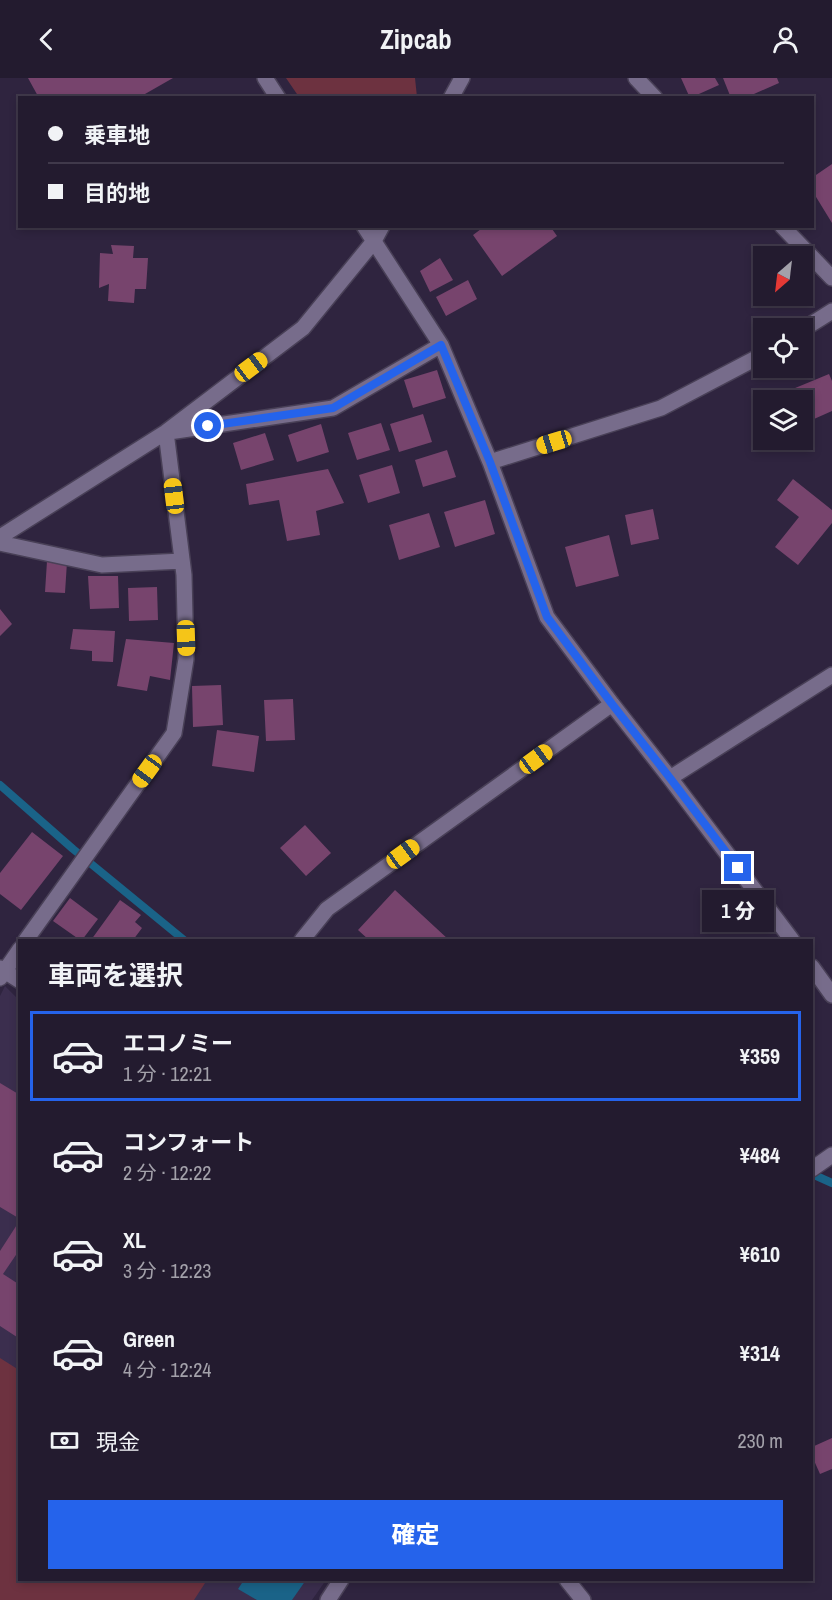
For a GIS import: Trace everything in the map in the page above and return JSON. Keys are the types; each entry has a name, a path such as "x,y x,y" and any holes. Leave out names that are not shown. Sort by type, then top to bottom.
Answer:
{"street":[{"path":"265,78 277,96"},
{"path":"452,96 462,78"},
{"path":"636,78 653,96"},
{"path":"365,228 441,345 490,462 547,617 791,939"},
{"path":"0,537 166,432 303,328 374,241 381,228"},
{"path":"784,228 832,278"},
{"path":"813,323 832,311"},
{"path":"166,432 333,408 441,345"},
{"path":"490,462 662,408 753,360"},
{"path":"27,939 174,733 186,659 184,576 166,432"},
{"path":"0,543 102,565 182,561"},
{"path":"670,778 832,675"},
{"path":"303,939 327,909 612,704"},
{"path":"18,951 1,972 18,980"},
{"path":"813,968 832,995"},
{"path":"813,1168 832,1155"},
{"path":"328,1600 340,1581"},
{"path":"568,1581 583,1600"}],"shaded area":[{"path":"286,78 415,78 417,96 298,96"},
{"path":"5,986 18,999 18,1581 325,1581 312,1600 0,1600 0,996"},
{"path":"0,1358 18,1369 18,1581 206,1581 194,1600 0,1600"}],"water":[{"path":"243,1581 305,1581 292,1600 257,1600 238,1589"}],"building":[{"path":"28,78 173,78 142,96 38,96"},
{"path":"681,78 715,78 719,85 694,96 689,96"},
{"path":"723,78 777,78 779,83 750,96 730,96"},
{"path":"832,164 832,223 814,194 814,176"},
{"path":"482,228 551,228 557,236 502,276 473,235"},
{"path":"111,245 134,246 133,258 148,258 146,289 135,289 134,303 108,301 109,284 99,288 100,253 113,254"},
{"path":"440,258 453,280 430,292 420,271"},
{"path":"468,280 477,299 446,316 436,297"},
{"path":"437,370 446,398 413,408 404,380"},
{"path":"829,374 832,381 832,411 813,419 813,390 790,390"},
{"path":"423,414 432,442 399,452 390,424"},
{"path":"381,423 390,450 357,460 348,433"},
{"path":"321,424 329,452 297,462 288,435"},
{"path":"265,433 274,460 241,470 233,443"},
{"path":"447,450 456,477 423,487 415,460"},
{"path":"392,465 400,493 368,503 359,475"},
{"path":"328,469 344,503 316,511 320,535 287,541 279,500 249,505 246,484"},
{"path":"793,479 832,510 832,523 798,565 775,547 799,517 777,500"},
{"path":"485,500 495,534 455,547 444,512"},
{"path":"653,509 659,539 631,545 625,515"},
{"path":"429,513 440,547 399,560 389,525"},
{"path":"609,535 619,576 576,587 565,547"},
{"path":"47,561 67,562 65,593 45,592"},
{"path":"88,576 118,576 119,608 90,609"},
{"path":"157,587 158,620 129,621 128,588"},
{"path":"0,609 12,624 0,636"},
{"path":"73,629 115,631 113,662 92,661 92,651 70,649"},
{"path":"126,639 174,643 170,680 150,676 147,691 117,686"},
{"path":"221,685 223,725 193,727 192,686"},
{"path":"293,699 295,740 266,741 264,700"},
{"path":"217,730 259,736 254,772 212,766"},
{"path":"305,825 331,853 306,876 280,848"},
{"path":"32,832 63,856 21,910 0,894 0,873"},
{"path":"395,890 448,939 368,939 358,930"},
{"path":"70,898 98,919 83,939 79,939 53,921"},
{"path":"120,900 141,915 135,922 142,928 134,939 92,939"},
{"path":"0,1083 18,1094 18,1218 0,1207"},
{"path":"18,1223 18,1252 3,1274 18,1284 18,1338 0,1326 0,1251"},
{"path":"832,1438 832,1469 820,1474 813,1458 813,1447"}],"waterway":[{"path":"0,785 73,849 183,939"},
{"path":"813,1174 832,1183"}],"route":[{"path":"208,426 333,408 441,345 490,462 547,617 738,868"}]}
